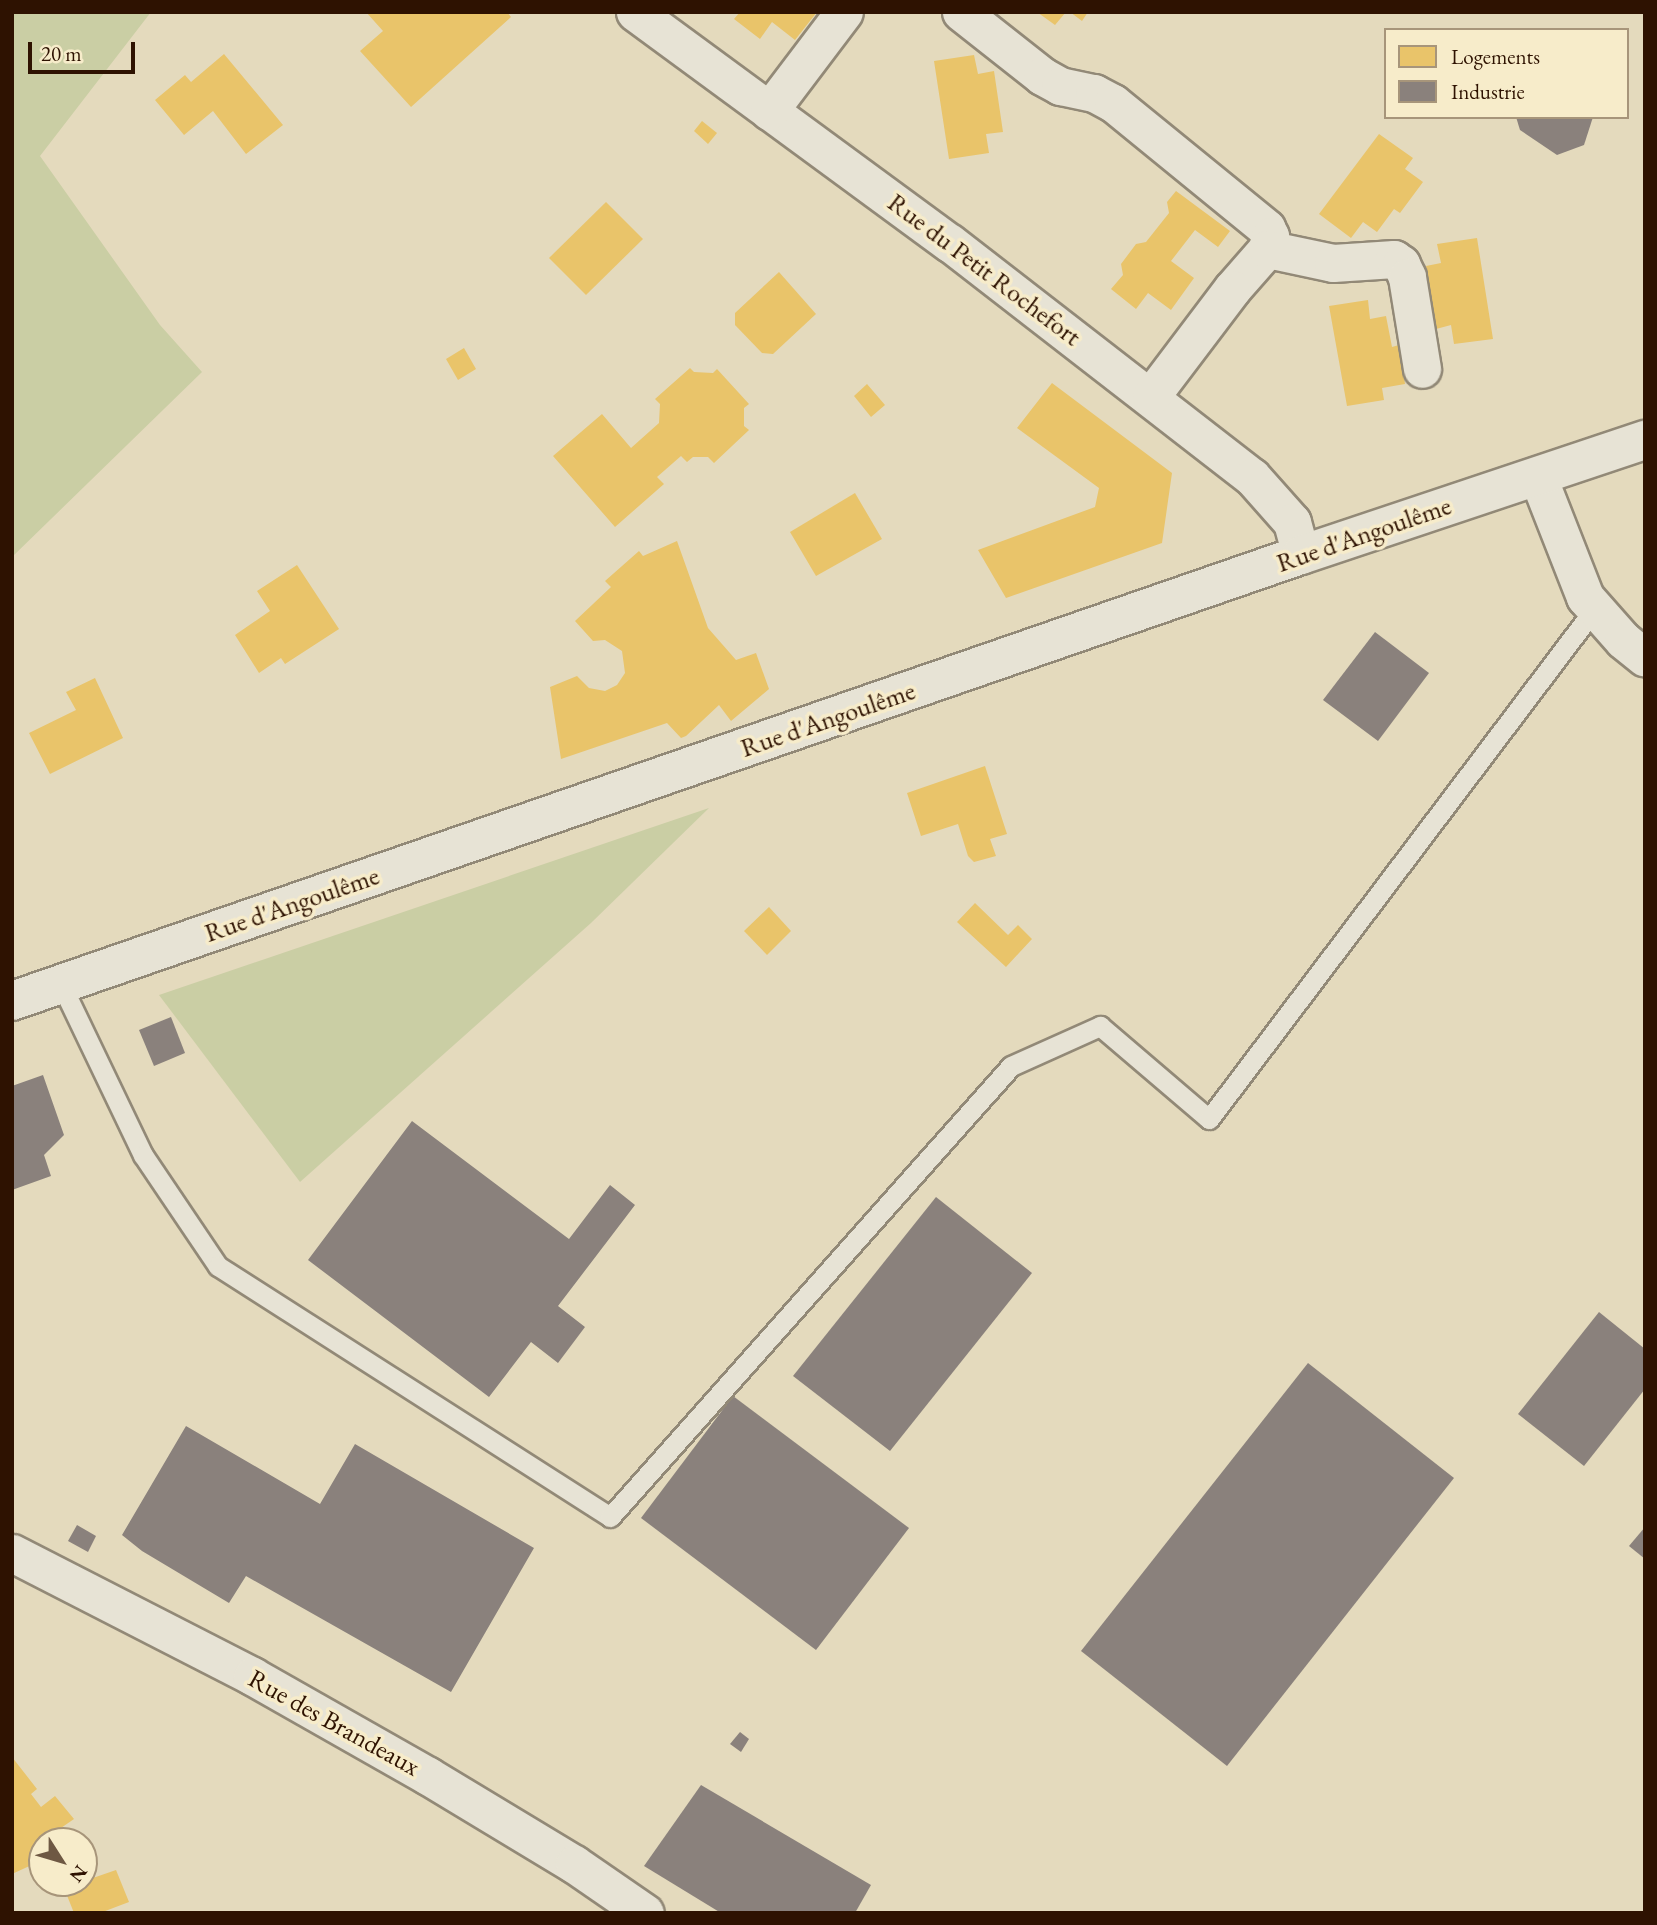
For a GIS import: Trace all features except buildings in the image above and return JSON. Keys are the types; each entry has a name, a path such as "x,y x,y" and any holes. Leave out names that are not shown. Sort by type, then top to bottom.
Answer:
{"street":[{"name":"Rue du Petit Rochefort","path":"635,12 1151,396 1252,477 1292,522 1301,555"},
{"path":"769,111 844,12"},
{"path":"961,12 1041,76 1060,86 1094,93 1113,103 1256,218 1270,236 1267,249 1232,289 1151,396"},
{"path":"1267,249 1334,263 1394,259 1407,277 1422,369"},
{"name":"Rue d'Angoulême","path":"12,1001 1301,555 1645,440"},
{"path":"1538,477 1585,597 1623,640 1645,658"},
{"name":"Rue des Brandeaux","path":"12,1553 252,1676 428,1776 574,1864 645,1913"}],"lane":[{"path":"61,984 143,1155 218,1266 610,1517 1011,1066 1100,1026 1209,1119 1595,608"}],"green space":[{"path":"12,12 151,12 40,156 160,325 202,372 12,557"},
{"path":"709,808 591,923 300,1182 159,995"}]}
